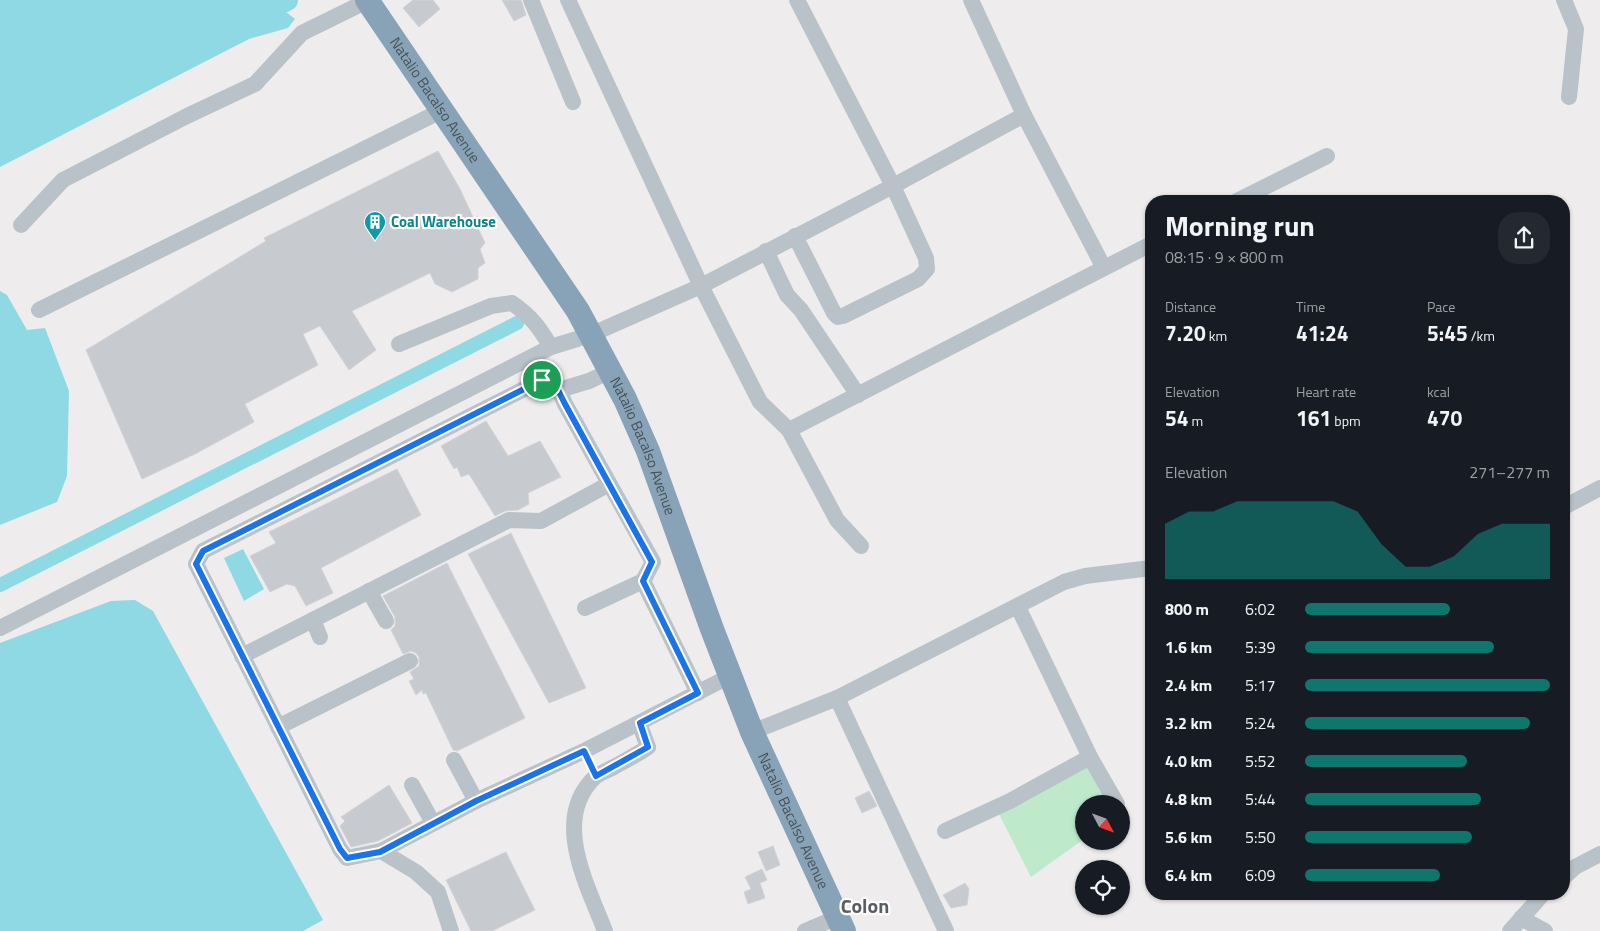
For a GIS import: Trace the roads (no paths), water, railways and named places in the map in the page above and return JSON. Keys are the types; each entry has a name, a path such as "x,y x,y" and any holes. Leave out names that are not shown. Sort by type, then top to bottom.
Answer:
{"highway":[{"name":"Natalio Bacalso Avenue","path":"367,0 578,311 625,399 648,451 752,732 841,924"}],"street":[{"path":"21,226 63,180 187,116 255,84 302,33 367,0"},
{"path":"531,0 573,102"},
{"path":"568,0 701,286 760,402 789,430 837,520 861,546"},
{"path":"795,236 834,313 838,316 843,316 918,279 926,270 926,258 893,186 797,0"},
{"path":"971,0 1024,115 1104,268"},
{"path":"1564,0 1576,29 1569,97"},
{"path":"39,310 443,110"},
{"path":"0,628 551,347 590,335 701,286 1024,115"},
{"path":"1249,195 1327,156"},
{"path":"789,430 1145,247"},
{"path":"766,251 786,295 801,310 858,394"},
{"path":"398,344 491,306 512,303 527,313 541,330 551,347"},
{"path":"558,390 589,381 610,371"},
{"path":"585,608 643,581 652,562 558,390 542,380 203,551 196,564 340,849 347,858 380,852 476,801 584,751 730,676"},
{"path":"242,656 509,520 541,521 609,484"},
{"path":"1570,504 1600,488"},
{"path":"752,732 837,698 1064,582 1085,576 1145,569"},
{"path":"643,581 698,693"},
{"path":"370,591 386,621"},
{"path":"1018,607 1090,757 1112,795"},
{"path":"312,620 320,637"},
{"path":"278,727 410,661"},
{"path":"837,698 946,931"},
{"path":"605,931 580,867 573,832 576,808 583,791 596,776 648,747 640,723"},
{"path":"584,751 596,776"},
{"path":"945,831 1010,801 1090,757"},
{"path":"454,760 476,801"},
{"path":"412,785 433,823"},
{"path":"380,852 416,872 438,892 451,931"},
{"path":"1570,871 1600,854"},
{"path":"1510,931 1538,900"},
{"path":"1521,918 1545,931"},
{"path":"805,931 841,924"}],"water":[{"path":"0,0 267,0 295,19 288,28 249,39 0,167"},
{"path":"0,291 7,295 27,330 45,328 69,391 67,476 57,502 0,525"},
{"path":"243,549 264,589 244,601 224,558"},
{"path":"135,600 153,611 323,920 303,931 0,931 0,643 111,601"}],"waterway":[{"path":"277,5 287,0"},
{"path":"0,585 517,323"}],"place":[{"name":"Coal Warehouse","path":"375,241"}],"district":[{"name":"Colon","path":"865,906"}]}
